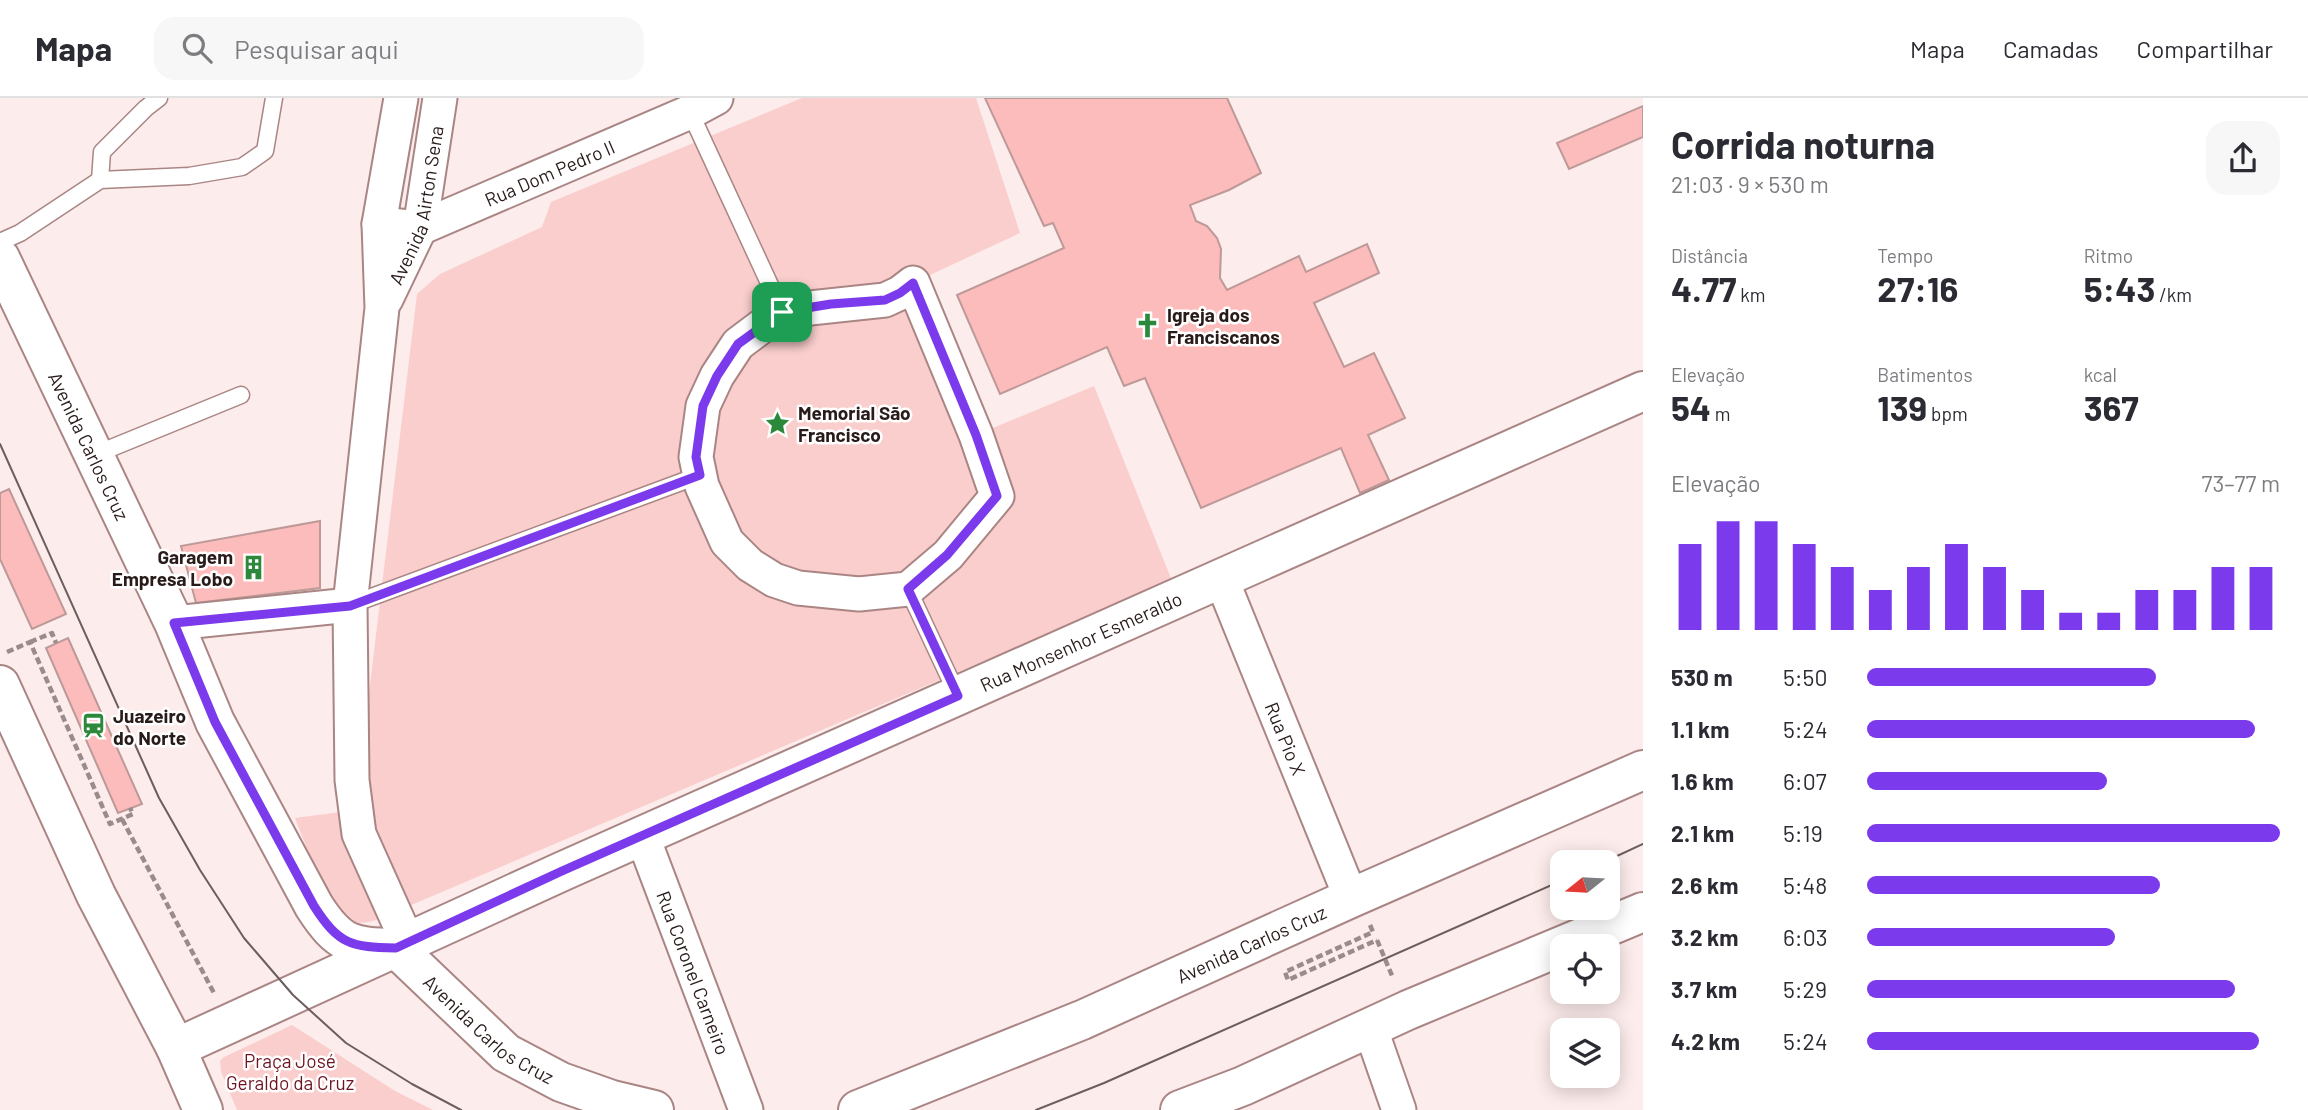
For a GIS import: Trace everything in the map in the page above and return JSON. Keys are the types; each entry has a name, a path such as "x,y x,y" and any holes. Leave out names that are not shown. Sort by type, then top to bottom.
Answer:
{"main road":[{"name":"Avenida Carlos Cruz","path":"0,258 174,623 215,722 329,930 348,943 371,948 402,946 506,1053 561,1082 612,1100 654,1110"},
{"name":"Rua Monsenhor Esmeraldo","path":"176,1048 642,835 1643,391"},
{"path":"3,700 96,895 176,1048 203,1110"},
{"name":"Avenida Carlos Cruz","path":"858,1110 1082,1020 1643,770"},
{"path":"1180,1110 1243,1086 1370,1027 1643,912"}],"street":[{"name":"Avenida Airton Sena","path":"382,308 379,224 401,98"},
{"name":"Avenida Airton Sena","path":"382,308 420,228 440,98"},
{"name":"Rua Dom Pedro II","path":"379,224 420,228 707,102"},
{"path":"913,283 976,435 997,496 947,555 908,589 859,594 798,588 774,580 750,565 727,542 702,486 700,475 696,457 703,406 717,376 738,344 782,312 831,304 885,300 913,283"},
{"path":"382,308 350,606 352,780 359,834 402,946"},
{"name":"Rua Pio X","path":"1221,578 1352,898"},
{"path":"174,623 350,606"},
{"name":"Rua Coronel Carneiro","path":"642,835 746,1110"},
{"path":"1370,1027 1399,1110"}],"lane":[{"path":"100,180 102,152 159,98"},
{"path":"0,242 20,233 100,180 189,176 242,167 265,151 274,98"},
{"path":"707,102 782,312"},
{"path":"94,455 242,395"},
{"path":"350,606 700,475"},
{"path":"908,589 958,696"}],"path":[{"path":"0,655 51,633 56,643"},
{"path":"30,642 110,824 132,814 130,808"},
{"path":"122,819 231,1024"},
{"path":"1373,932 1285,972 1288,980 1377,940 1393,978"}],"green space":[{"path":"802,98 976,98 1020,233 913,283 976,435 1094,386 1172,581 376,920 355,922 337,906 328,892 295,818 341,812 372,802 366,758 367,710 417,294 440,274 542,227 551,202"},
{"name":"Praça José Geraldo da Cruz","path":"292,1025 395,1091 433,1110 237,1110 221,1072 220,1061"}],"building":[{"name":"Igreja dos Franciscanos","path":"985,98 1227,98 1261,173 1229,190 1190,205 1196,221 1207,226 1217,238 1221,249 1220,278 1227,290 1299,256 1306,272 1367,244 1379,273 1314,303 1344,367 1374,353 1405,418 1368,435 1389,480 1360,493 1341,448 1201,508 1145,378 1124,386 1107,347 1000,394 957,295 1064,248 1053,223 1044,226"},
{"path":"1643,106 1643,137 1569,169 1557,143"},
{"path":"9,489 66,614 32,629 0,559 0,493"},
{"name":"Garagem Empresa Lobo","path":"320,521 320,588 196,603 181,546"},
{"name":"Juazeiro do Norte","path":"68,638 142,804 118,813 46,648"}],"tram line":[{"path":"0,444 159,798 200,870 244,938 293,995 346,1043 412,1084 461,1110"},
{"path":"1620,855 1643,844"},
{"path":"1036,1110 1104,1083 1550,886"}],"place":[{"name":"Igreja dos Franciscanos","path":"1147,325"},
{"name":"Memorial São Francisco","path":"778,423"},
{"name":"Garagem Empresa Lobo","path":"253,567"},
{"name":"Juazeiro do Norte","path":"93,726"}],"route":[{"path":"913,283 976,435 997,496 947,555 908,589 958,696 562,871 396,948 371,948 348,943 329,930 215,722 174,623 350,606 700,475 696,457 703,406 717,376 738,344 782,312 831,304 885,300 913,283"}]}
